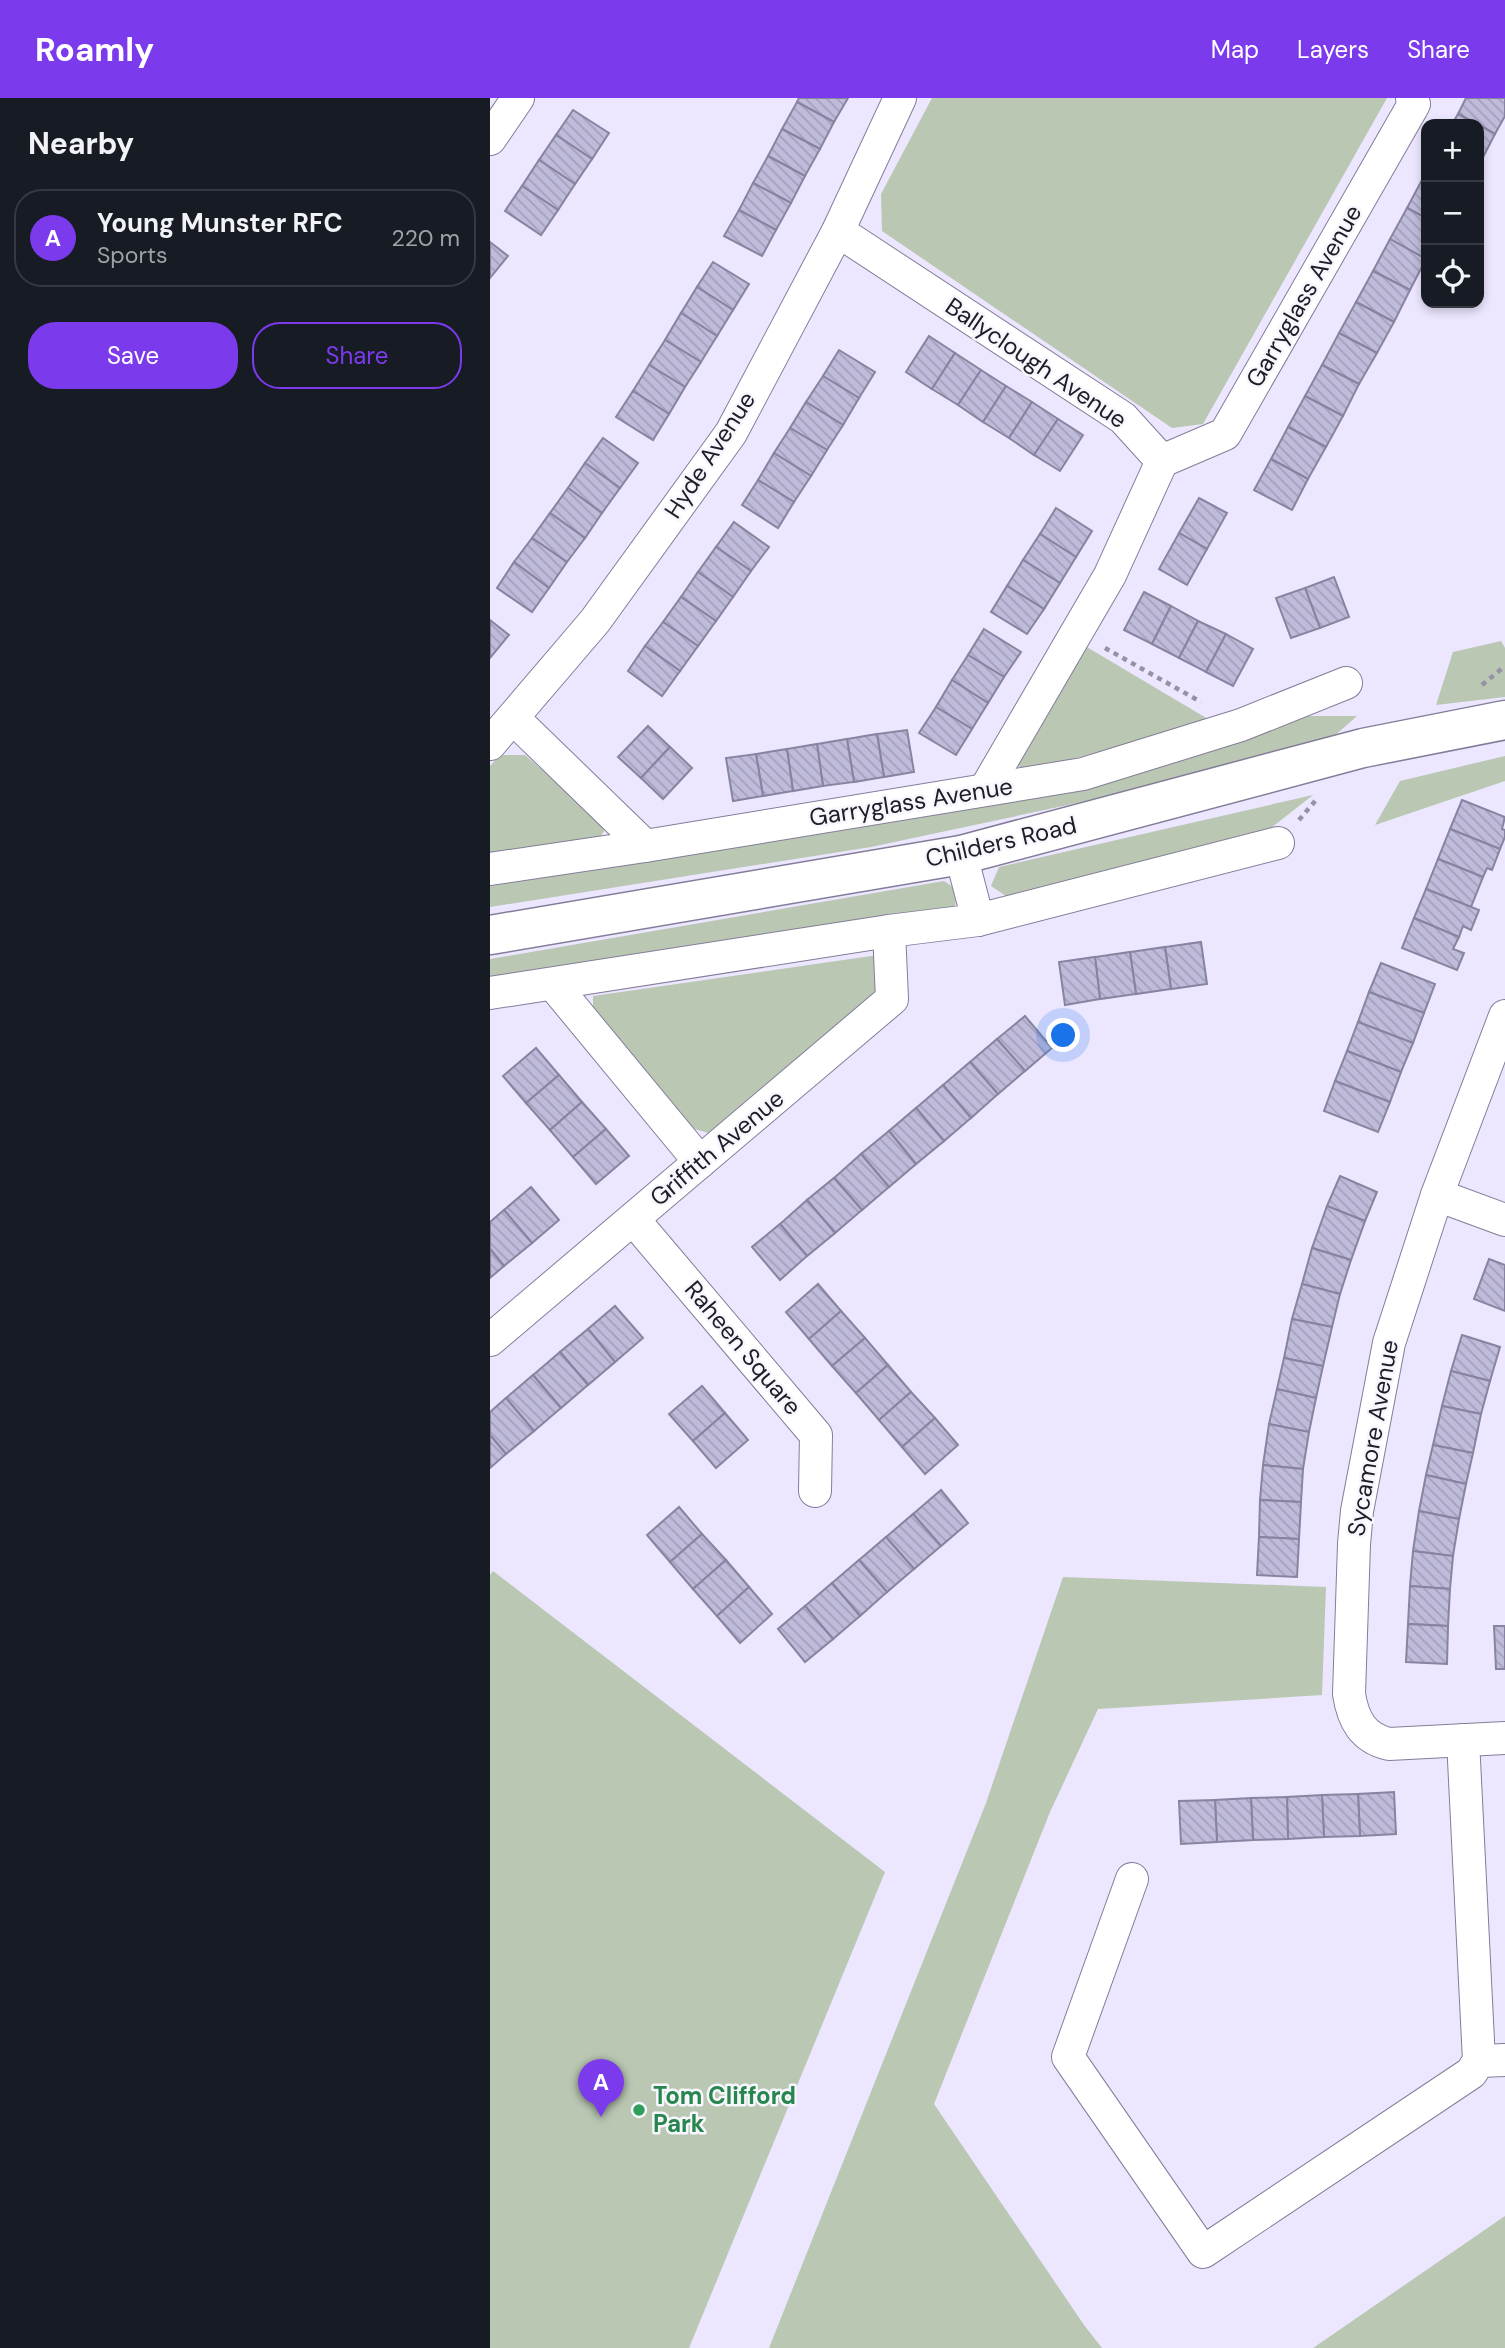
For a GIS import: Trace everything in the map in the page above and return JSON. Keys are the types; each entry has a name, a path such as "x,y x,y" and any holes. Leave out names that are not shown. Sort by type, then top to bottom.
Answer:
{"main road":[{"name":"Childers Road","path":"490,935 961,855 1363,748 1505,720"}],"street":[{"path":"490,139 519,98"},
{"name":"Hyde Avenue","path":"490,744 595,621 731,433 838,231 900,98"},
{"name":"Garryglass Avenue","path":"1162,461 1225,434 1414,103 1412,98"},
{"name":"Ballyclough Avenue","path":"838,231 1123,418 1162,461"},
{"path":"986,788 1110,575 1162,461"},
{"name":"Garryglass Avenue","path":"490,869 1083,774 1241,725 1346,683"},
{"path":"513,718 645,846"},
{"path":"490,993 978,920 1278,843"},
{"path":"961,855 978,920"},
{"name":"Griffith Avenue","path":"490,1340 892,999 889,932"},
{"path":"553,984 700,1162"},
{"name":"Sycamore Avenue","path":"1505,1016 1437,1195 1389,1343 1360,1495 1354,1544 1349,1694 1351,1710 1358,1723 1367,1735 1376,1741 1389,1744 1505,1738"},
{"path":"1437,1195 1505,1220"},
{"name":"Raheen Square","path":"633,1219 816,1435 815,1491"},
{"path":"1132,1879 1068,2057 1203,2252 1492,2061 1462,1740"}],"green space":[{"path":"932,98 1387,98 1203,424 1172,428 882,231 881,194"},
{"path":"1501,641 1505,648 1505,697 1436,705 1453,652"},
{"path":"1080,643 1213,722 1026,771 1014,763"},
{"path":"1300,716 1357,716 1324,745 1068,805 871,847 490,907 490,886 1055,794"},
{"path":"500,755 525,755 607,826 596,844 490,859 490,766"},
{"path":"1505,756 1505,781 1375,825 1400,781"},
{"path":"1313,795 1267,831 1012,900 991,886 999,867"},
{"path":"944,881 956,889 955,909 490,982 490,959"},
{"path":"878,955 876,1000 716,1135 683,1126 593,1009 593,996"},
{"name":"Tom Clifford Park","path":"493,1571 885,1872 689,2348 490,2348 490,1575"},
{"path":"1063,1577 1326,1587 1322,1695 1098,1709 1050,1812 934,2104 1102,2348 769,2348 986,1803"},
{"path":"1505,2216 1505,2348 1313,2348"}],"building":[{"path":"799,98 848,98 834,122 797,102"},
{"path":"1466,98 1505,98 1505,116 1495,134 1484,128 1484,119 1467,119 1458,114"},
{"path":"797,102 834,122 820,149 782,129"},
{"path":"573,110 609,133 592,159 556,135"},
{"path":"1458,114 1468,119 1455,119"},
{"path":"1484,128 1495,134 1484,155"},
{"path":"782,129 820,149 805,176 768,156"},
{"path":"556,135 592,159 575,184 539,160"},
{"path":"768,156 805,176 791,203 753,183"},
{"path":"539,160 575,184 558,210 522,186"},
{"path":"1421,182 1421,215 1407,208"},
{"path":"753,183 791,203 776,230 739,210"},
{"path":"522,186 558,210 541,235 505,211"},
{"path":"1407,208 1421,215 1421,256 1390,239"},
{"path":"739,210 776,230 762,256 724,236"},
{"path":"1390,239 1421,256 1421,269 1410,290 1373,271"},
{"path":"490,242 508,256 490,278"},
{"path":"713,262 749,284 733,310 697,287"},
{"path":"1373,271 1410,290 1394,322 1356,302"},
{"path":"697,287 733,310 717,336 681,313"},
{"path":"1356,302 1394,322 1377,353 1339,333"},
{"path":"681,313 717,336 701,362 665,340"},
{"path":"1339,333 1377,353 1359,384 1322,365"},
{"path":"929,336 955,353 932,389 906,372"},
{"path":"665,340 701,362 685,387 649,365"},
{"path":"839,350 875,372 859,398 823,376"},
{"path":"955,353 981,370 958,405 932,389"},
{"path":"649,365 685,387 669,414 633,391"},
{"path":"1322,365 1359,384 1343,416 1305,396"},
{"path":"981,370 1006,386 983,422 958,405"},
{"path":"823,376 859,398 843,425 806,402"},
{"path":"1006,386 1032,402 1009,438 983,422"},
{"path":"633,391 669,414 653,440 616,417"},
{"path":"1305,396 1343,416 1326,447 1288,427"},
{"path":"806,402 843,425 827,450 790,428"},
{"path":"1032,402 1058,419 1034,455 1009,438"},
{"path":"1058,419 1083,435 1060,471 1034,455"},
{"path":"1288,427 1326,447 1308,479 1271,459"},
{"path":"790,428 827,450 811,476 774,453"},
{"path":"603,438 638,463 620,488 585,463"},
{"path":"774,453 811,476 794,502 758,480"},
{"path":"1271,459 1308,479 1292,510 1254,490"},
{"path":"585,463 620,488 602,513 568,488"},
{"path":"758,480 794,502 778,528 742,505"},
{"path":"568,488 602,513 585,538 550,513"},
{"path":"1199,498 1227,513 1207,549 1179,533"},
{"path":"1056,508 1092,531 1076,557 1040,534"},
{"path":"550,513 585,538 567,562 532,538"},
{"path":"734,522 769,547 751,571 716,547"},
{"path":"1179,533 1207,549 1187,585 1159,569"},
{"path":"1040,534 1076,557 1060,583 1023,560"},
{"path":"532,538 567,562 549,588 514,562"},
{"path":"716,547 751,571 733,597 698,572"},
{"path":"1023,560 1060,583 1044,609 1007,586"},
{"path":"514,562 549,588 532,612 497,588"},
{"path":"698,572 733,597 716,621 681,597"},
{"path":"1334,577 1349,617 1320,628 1305,588"},
{"path":"1007,586 1044,609 1027,634 991,612"},
{"path":"1305,588 1320,628 1291,638 1276,598"},
{"path":"1144,592 1171,606 1152,644 1124,630"},
{"path":"681,597 716,621 698,646 663,622"},
{"path":"1171,606 1198,621 1179,658 1152,644"},
{"path":"490,620 509,635 490,658"},
{"path":"1198,621 1226,634 1206,672 1179,658"},
{"path":"663,622 698,646 680,671 645,646"},
{"path":"984,629 1021,652 1004,677 968,655"},
{"path":"1226,634 1253,649 1233,686 1206,672"},
{"path":"645,646 680,671 662,696 628,671"},
{"path":"968,655 1004,677 988,703 952,680"},
{"path":"952,680 988,703 972,729 936,707"},
{"path":"936,707 972,729 956,755 919,733"},
{"path":"648,726 670,747 641,778 618,757"},
{"path":"907,730 914,772 884,777 877,734"},
{"path":"877,734 884,777 854,782 847,739"},
{"path":"847,739 854,782 823,786 817,744"},
{"path":"817,744 823,786 793,791 787,749"},
{"path":"670,747 692,768 663,799 641,778"},
{"path":"787,749 793,791 763,796 756,754"},
{"path":"756,754 763,796 733,801 726,758"},
{"path":"1462,800 1505,817 1502,829 1505,830 1505,837 1500,849 1450,829"},
{"path":"1450,829 1500,849 1492,870 1487,868 1483,877 1438,859"},
{"path":"1438,859 1483,877 1471,907 1426,889"},
{"path":"1426,889 1479,910 1471,930 1463,926 1459,937 1414,918"},
{"path":"1414,918 1459,937 1453,949 1464,953 1457,970 1402,948"},
{"path":"1201,942 1207,984 1171,989 1165,947"},
{"path":"1165,947 1171,989 1136,994 1130,952"},
{"path":"1130,952 1136,994 1100,999 1095,957"},
{"path":"1095,957 1100,999 1065,1005 1059,962"},
{"path":"1381,963 1435,984 1424,1013 1369,992"},
{"path":"1369,992 1424,1013 1413,1043 1358,1022"},
{"path":"1025,1016 1052,1048 1025,1071 997,1039"},
{"path":"1358,1022 1413,1043 1401,1072 1347,1051"},
{"path":"997,1039 1025,1071 998,1094 970,1062"},
{"path":"536,1048 559,1075 526,1103 503,1076"},
{"path":"1347,1051 1401,1072 1390,1102 1335,1081"},
{"path":"970,1062 998,1094 971,1118 943,1085"},
{"path":"559,1075 582,1102 550,1130 526,1103"},
{"path":"1335,1081 1390,1102 1378,1132 1324,1111"},
{"path":"943,1085 971,1118 944,1141 916,1108"},
{"path":"582,1102 606,1129 573,1157 550,1130"},
{"path":"916,1108 944,1141 916,1164 889,1131"},
{"path":"606,1129 629,1156 596,1184 573,1157"},
{"path":"889,1131 916,1164 889,1187 861,1154"},
{"path":"861,1154 889,1187 862,1210 834,1178"},
{"path":"1340,1176 1377,1192 1365,1221 1327,1206"},
{"path":"834,1178 862,1210 835,1233 807,1200"},
{"path":"531,1187 559,1220 532,1243 504,1210"},
{"path":"807,1200 835,1233 807,1256 780,1224"},
{"path":"1327,1206 1365,1221 1351,1260 1312,1248"},
{"path":"504,1210 532,1243 504,1266 490,1249 490,1222"},
{"path":"780,1224 807,1256 780,1280 752,1247"},
{"path":"1312,1248 1351,1260 1340,1294 1302,1284"},
{"path":"490,1249 504,1266 490,1278"},
{"path":"1489,1259 1505,1265 1505,1311 1474,1299"},
{"path":"818,1284 841,1311 809,1339 786,1312"},
{"path":"1302,1284 1340,1294 1332,1327 1292,1319"},
{"path":"615,1306 643,1338 615,1362 588,1329"},
{"path":"841,1311 865,1338 832,1366 809,1339"},
{"path":"1292,1319 1332,1327 1323,1366 1284,1358"},
{"path":"588,1329 615,1362 588,1385 560,1352"},
{"path":"1462,1335 1500,1347 1490,1381 1451,1371"},
{"path":"865,1338 888,1365 856,1393 832,1366"},
{"path":"560,1352 588,1385 561,1408 533,1375"},
{"path":"1284,1358 1323,1366 1316,1398 1277,1389"},
{"path":"888,1365 911,1392 879,1420 856,1393"},
{"path":"1451,1371 1490,1381 1481,1414 1442,1406"},
{"path":"533,1375 561,1408 534,1431 506,1398"},
{"path":"702,1386 725,1413 693,1441 669,1414"},
{"path":"1277,1389 1316,1398 1309,1432 1269,1424"},
{"path":"911,1392 935,1418 902,1447 879,1420"},
{"path":"506,1398 534,1431 506,1454 490,1435 490,1412"},
{"path":"1442,1406 1481,1414 1473,1453 1433,1445"},
{"path":"725,1413 748,1440 716,1468 693,1441"},
{"path":"935,1418 958,1445 925,1474 902,1447"},
{"path":"1269,1424 1309,1432 1303,1469 1263,1465"},
{"path":"490,1435 506,1454 490,1468"},
{"path":"1433,1445 1473,1453 1466,1484 1426,1475"},
{"path":"1263,1465 1303,1469 1301,1502 1260,1500"},
{"path":"1426,1475 1466,1484 1459,1519 1419,1511"},
{"path":"941,1490 968,1523 941,1546 913,1514"},
{"path":"1260,1500 1301,1502 1299,1539 1259,1537"},
{"path":"679,1507 702,1534 670,1562 647,1535"},
{"path":"1419,1511 1459,1519 1453,1556 1413,1551"},
{"path":"913,1514 941,1546 914,1569 886,1537"},
{"path":"702,1534 726,1560 693,1589 670,1562"},
{"path":"886,1537 914,1569 887,1592 859,1560"},
{"path":"1259,1537 1299,1539 1297,1577 1257,1575"},
{"path":"1413,1551 1453,1556 1450,1589 1410,1586"},
{"path":"726,1560 749,1587 717,1616 693,1589"},
{"path":"859,1560 887,1592 860,1616 832,1583"},
{"path":"832,1583 860,1616 833,1639 805,1606"},
{"path":"1410,1586 1450,1589 1448,1626 1408,1624"},
{"path":"749,1587 772,1614 740,1643 717,1616"},
{"path":"805,1606 833,1639 805,1662 778,1629"},
{"path":"1408,1624 1448,1626 1447,1664 1406,1662"},
{"path":"1494,1626 1505,1626 1505,1669 1496,1669"},
{"path":"1394,1792 1396,1834 1360,1836 1358,1794"},
{"path":"1358,1794 1360,1836 1324,1837 1322,1795"},
{"path":"1322,1795 1324,1837 1288,1839 1287,1797"},
{"path":"1287,1797 1288,1839 1253,1840 1251,1798"},
{"path":"1251,1798 1253,1840 1217,1842 1215,1800"},
{"path":"1215,1800 1217,1842 1181,1844 1179,1801"}],"place":[{"name":"Tom Clifford Park","path":"639,2110"},
{"name":"Young Munster RFC","path":"601,2117"}]}
